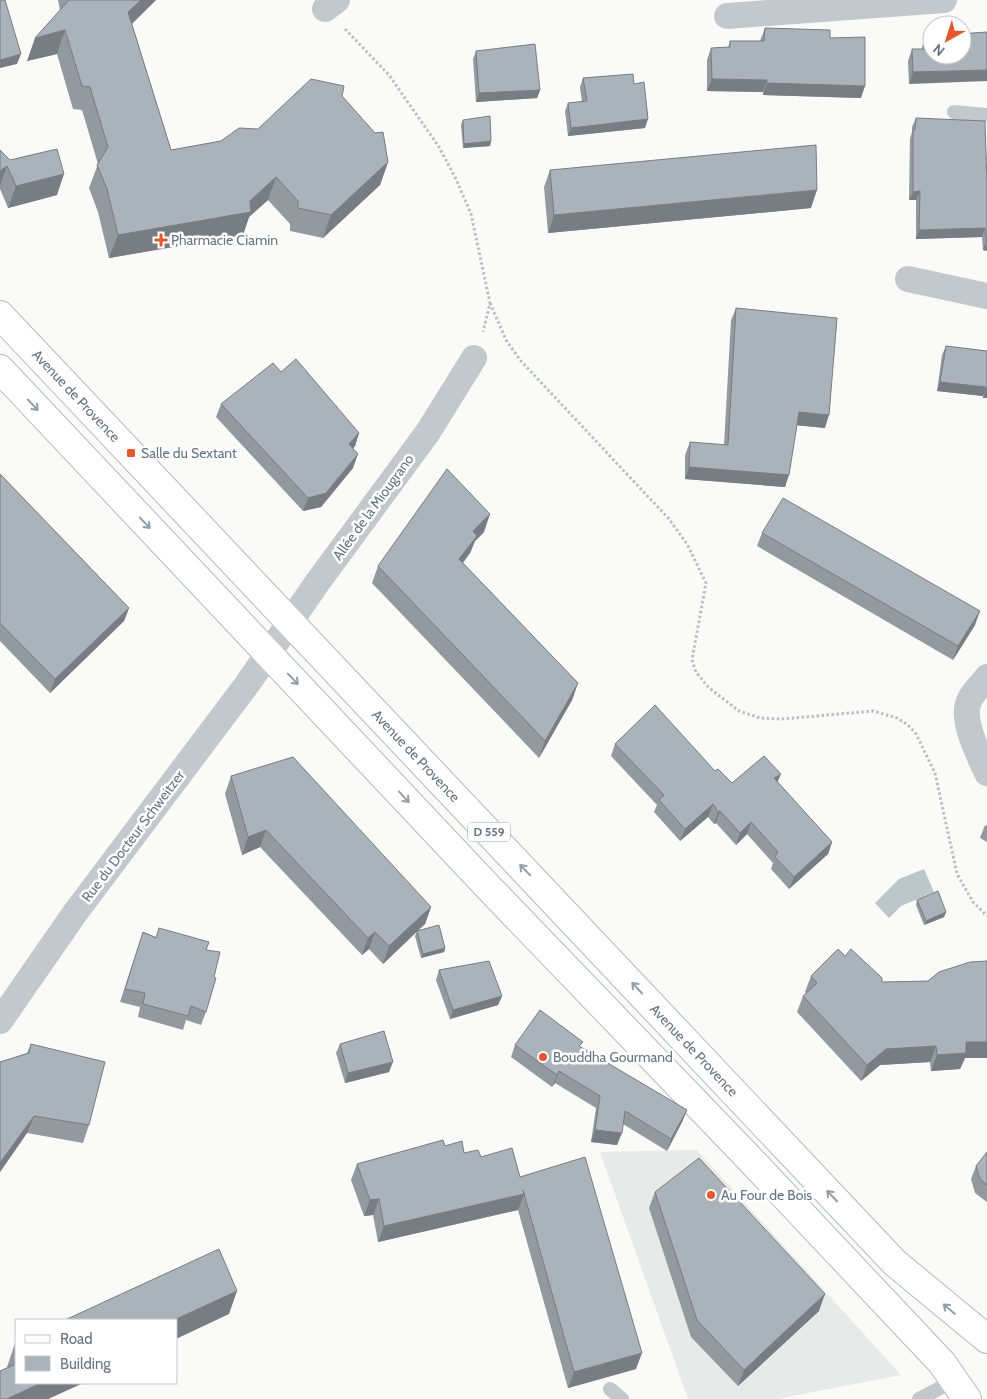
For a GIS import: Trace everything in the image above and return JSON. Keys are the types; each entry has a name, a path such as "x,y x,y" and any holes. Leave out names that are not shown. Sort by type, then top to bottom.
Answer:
{"main road":[{"name":"Avenue de Provence","path":"0,316 612,962 895,1264 987,1339"},
{"name":"D 559","path":"0,369 490,889 746,1155 942,1363 961,1390"}],"street":[{"path":"727,16 944,0"},
{"path":"908,279 987,296"},
{"name":"Allée de la Miougrano","path":"269,654 289,622 428,432 474,358"},
{"name":"Rue du Docteur Schweitzer","path":"0,1022 75,913 269,654"},
{"path":"987,677 969,700 967,716 973,743 987,773"}],"lane":[{"path":"954,112 987,115"},
{"path":"610,1389 622,1399"},
{"path":"919,1399 961,1390"}],"path":[{"path":"331,4 389,75 439,147 456,179 471,214 490,303 506,340 520,360 669,519 688,544 706,583 692,660 696,672 708,687 739,711 760,718 782,719 873,711 897,718 908,725 916,734 935,772 957,874 973,902 987,916"}],"shaded area":[{"path":"924,869 934,892 901,906 889,918 875,903 899,879"},
{"path":"697,1150 901,1375 777,1399 688,1399 600,1152"}],"building":[{"path":"0,0 5,0 21,54 0,60"},
{"path":"69,0 141,0 128,12 171,150 221,141 239,128 258,129 311,79 344,86 342,96 375,133 383,132 388,162 331,215 298,208 298,201 276,177 250,201 251,212 118,235 107,189 97,165 108,147 90,87 82,86 65,30 35,38"},
{"path":"765,28 830,30 830,38 865,37 865,86 767,83 767,80 712,79 711,48 730,47 730,41 764,41"},
{"path":"987,32 987,70 913,72 912,49 922,49 922,65 972,65 972,33"},
{"path":"535,44 540,90 479,93 476,51"},
{"path":"633,74 634,84 644,82 648,119 571,128 568,103 587,101 583,78"},
{"path":"490,116 491,141 464,144 463,120"},
{"path":"916,118 985,121 987,242 985,228 919,230 920,191 913,192 913,130 915,130"},
{"path":"816,145 817,190 554,215 550,170"},
{"path":"57,149 64,174 16,186 7,166 0,171 0,150 10,160"},
{"path":"736,308 837,318 829,415 799,412 789,475 689,467 690,442 728,445"},
{"path":"946,346 987,351 987,389 986,387 940,382"},
{"path":"296,359 359,433 349,444 358,454 326,493 308,498 221,404 273,363 281,372"},
{"path":"447,469 490,514 473,531 477,536 459,559 578,683 545,741 378,566"},
{"path":"0,474 129,608 55,679 0,623"},
{"path":"783,498 980,611 958,646 762,533"},
{"path":"655,705 715,771 718,769 732,783 764,756 781,774 774,778 832,842 794,877 775,857 778,852 751,822 740,833 720,811 718,812 713,804 685,829 659,800 664,795 615,744"},
{"path":"293,757 431,907 389,946 375,932 368,938 266,830 248,837 231,776"},
{"path":"938,891 946,912 926,921 917,900"},
{"path":"439,925 445,948 423,954 417,931"},
{"path":"159,928 209,942 206,950 220,952 214,977 216,978 206,1012 191,1006 188,1016 143,1004 145,993 125,989 143,932 156,938"},
{"path":"838,949 845,956 851,949 882,978 882,982 928,981 939,972 970,962 987,961 987,1042 966,1042 966,1053 937,1055 936,1046 886,1049 867,1065 803,996 817,983 811,976"},
{"path":"489,961 502,996 453,1010 439,970"},
{"path":"540,1010 583,1042 579,1046 687,1110 671,1139 625,1111 622,1133 595,1130 600,1096 559,1071 557,1075 515,1045"},
{"path":"384,1031 393,1062 348,1073 340,1044"},
{"path":"31,1044 105,1062 89,1125 34,1116 0,1163 0,1062 29,1053"},
{"path":"443,1140 445,1146 462,1141 464,1153 478,1150 481,1157 512,1148 520,1177 585,1157 642,1353 574,1372 523,1190 524,1194 384,1226 379,1199 370,1200 357,1164"},
{"path":"987,1152 987,1185 980,1179 976,1166"},
{"path":"699,1158 825,1294 744,1370 697,1320 655,1192"},
{"path":"219,1249 237,1291 176,1319 67,1319"},
{"path":"15,1364 15,1384 39,1384 7,1399 0,1399 0,1371"}],"place":[{"name":"Pharmacie Ciamin","path":"161,240"},
{"name":"Salle du Sextant","path":"131,453"},
{"name":"Bouddha Gourmand","path":"543,1057"},
{"name":"Au Four de Bois","path":"711,1195"}]}
